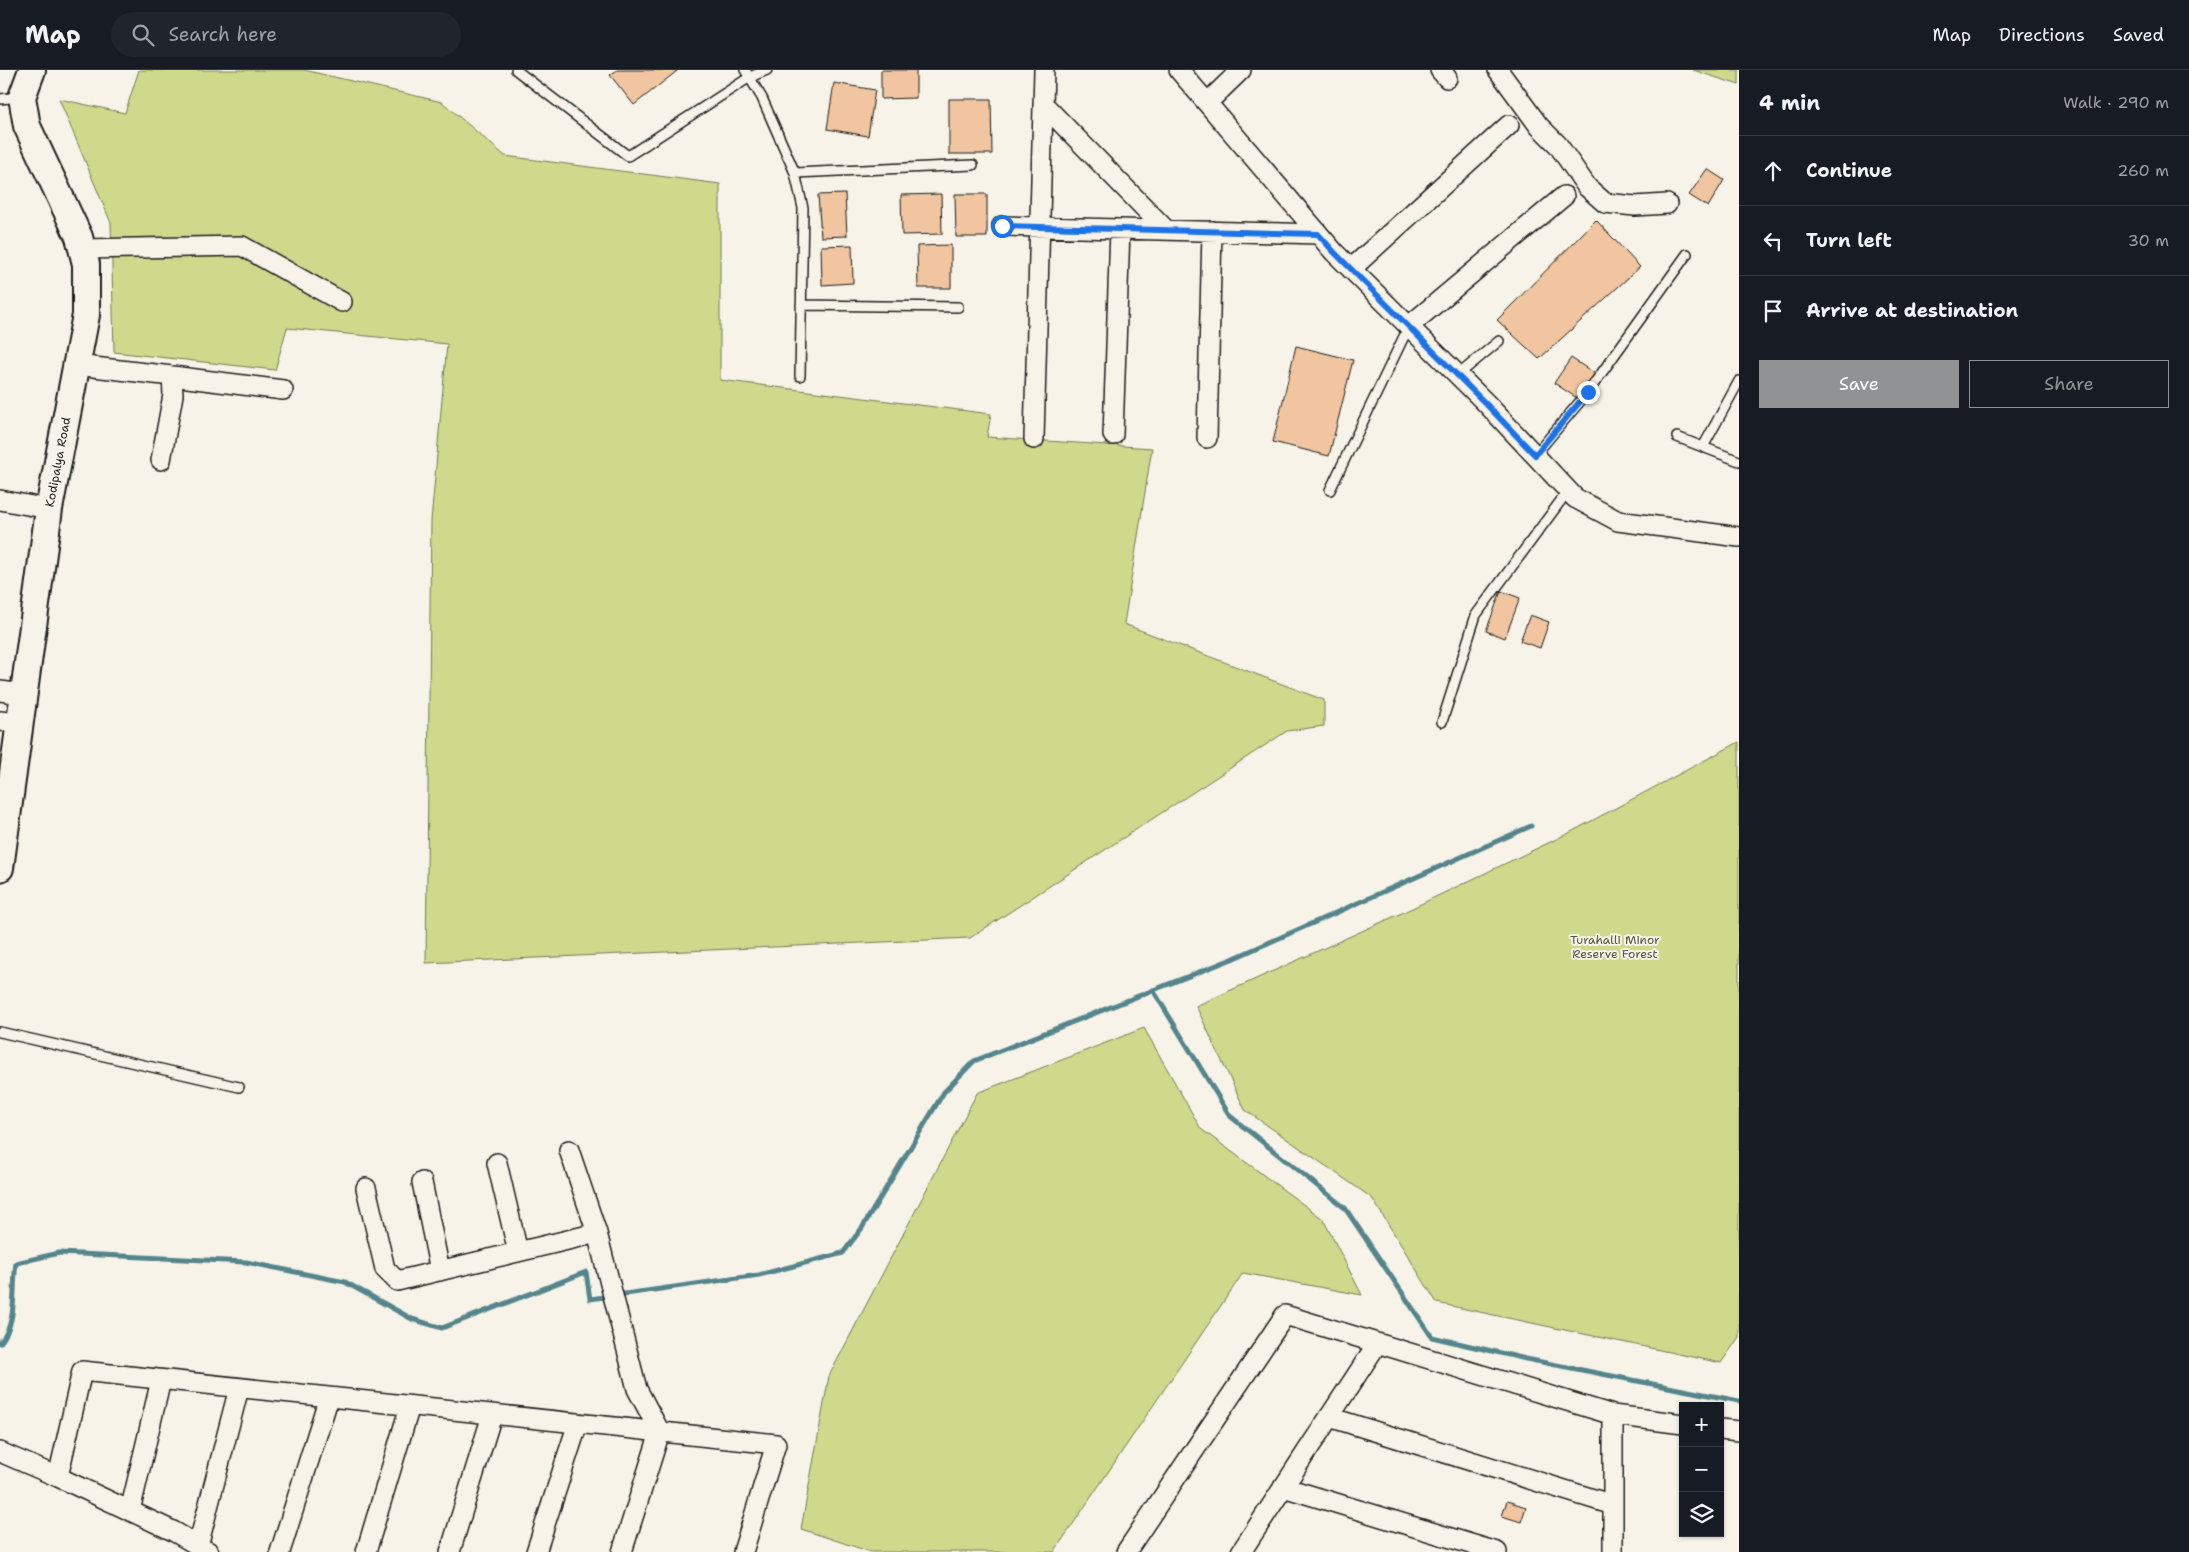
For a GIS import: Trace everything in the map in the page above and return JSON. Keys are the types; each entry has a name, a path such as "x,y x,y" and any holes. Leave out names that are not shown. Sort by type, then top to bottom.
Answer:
{"main road":[{"name":"Kodipalya Road","path":"0,868 11,692 49,509 86,315 86,264 82,249 75,229 27,126 11,98 32,70"}],"street":[{"path":"1034,439 1044,70"},
{"path":"1179,70 1318,234 1458,375 1575,498 1618,521 1739,537"},
{"path":"1207,103 1241,70"},
{"path":"1498,70 1539,126 1558,145 1587,187 1605,203 1635,206 1667,204"},
{"path":"1043,104 1166,230"},
{"path":"1351,268 1509,125"},
{"path":"1408,326 1564,196"},
{"path":"1002,226 1318,234"},
{"path":"1113,435 1120,229"},
{"path":"1207,438 1212,231"},
{"path":"82,249 242,246 342,302"},
{"path":"76,365 283,390"},
{"path":"161,460 173,395 172,376"},
{"path":"0,500 49,509"},
{"path":"569,1150 597,1233 637,1389 660,1432 622,1552"},
{"path":"497,1163 518,1252"},
{"path":"422,1182 440,1271"},
{"path":"366,1188 385,1269 397,1281 597,1233"},
{"path":"1126,1552 1285,1316 1613,1415 1679,1423"},
{"path":"1241,1552 1377,1344"},
{"path":"58,1477 82,1372 776,1444 743,1552"},
{"path":"130,1510 161,1380"},
{"path":"0,1452 130,1510 173,1531 203,1549 240,1388"},
{"path":"280,1552 329,1398"},
{"path":"366,1552 410,1406"},
{"path":"450,1552 492,1414"},
{"path":"1613,1415 1613,1552"},
{"path":"1329,1417 1613,1505"},
{"path":"536,1552 578,1423"},
{"path":"1724,1429 1739,1431"},
{"path":"1283,1487 1497,1552"}],"lane":[{"path":"516,70 628,156 748,74 767,70"},
{"path":"748,74 762,98 795,173 803,208 800,376"},
{"path":"795,173 973,166"},
{"path":"1535,455 1588,392 1688,254"},
{"path":"801,304 958,308"},
{"path":"1330,490 1408,326"},
{"path":"1458,375 1499,340"},
{"path":"1703,447 1739,381"},
{"path":"1677,437 1739,462"},
{"path":"1442,722 1476,615 1568,491"},
{"path":"0,1032 240,1087"}],"green space":[{"path":"139,70 304,70 442,102 505,156 720,184 720,380 991,414 987,437 1152,448 1124,624 1324,700 1324,726 1287,731 970,938 426,963 431,521 447,344 287,328 275,370 114,352 111,223 59,99 125,113"},
{"path":"1693,70 1739,70 1739,85"},
{"name":"Turahalli Minor Reserve Forest","path":"1739,742 1739,1337 1721,1363 1437,1303 1372,1198 1245,1110 1196,1006 1404,912 1569,833"},
{"path":"1144,1028 1201,1129 1323,1219 1362,1295 1243,1273 1054,1552 871,1552 801,1529 829,1376 977,1093"}],"building":[{"path":"617,70 677,71 634,105 610,75"},
{"path":"881,70 916,70 916,98 881,99"},
{"path":"834,83 875,90 868,136 827,129"},
{"path":"949,99 991,99 992,154 949,154"},
{"path":"1707,169 1724,180 1708,207 1689,195"},
{"path":"845,194 847,236 821,237 818,195"},
{"path":"941,194 942,234 902,235 901,195"},
{"path":"955,194 987,194 987,237 956,237"},
{"path":"1596,220 1640,267 1539,359 1497,320"},
{"path":"852,245 853,283 822,285 821,246"},
{"path":"951,245 951,288 918,288 917,246"},
{"path":"1296,346 1353,360 1329,456 1273,442"},
{"path":"1571,358 1597,375 1580,400 1554,383"},
{"path":"1501,591 1520,598 1505,638 1486,631"},
{"path":"1530,615 1549,622 1540,648 1520,641"},
{"path":"1507,1501 1526,1507 1521,1522 1502,1516"}],"waterway":[{"path":"0,1343 10,1325 16,1263 59,1253 246,1262 345,1282 412,1319 442,1328 586,1272 590,1299 759,1275 843,1253 862,1228 944,1092 974,1061 1232,959 1531,826"},
{"path":"1153,990 1230,1116 1345,1208 1432,1337 1526,1359 1739,1401"}],"route":[{"path":"1002,226 1318,234 1535,455 1588,392"}]}
